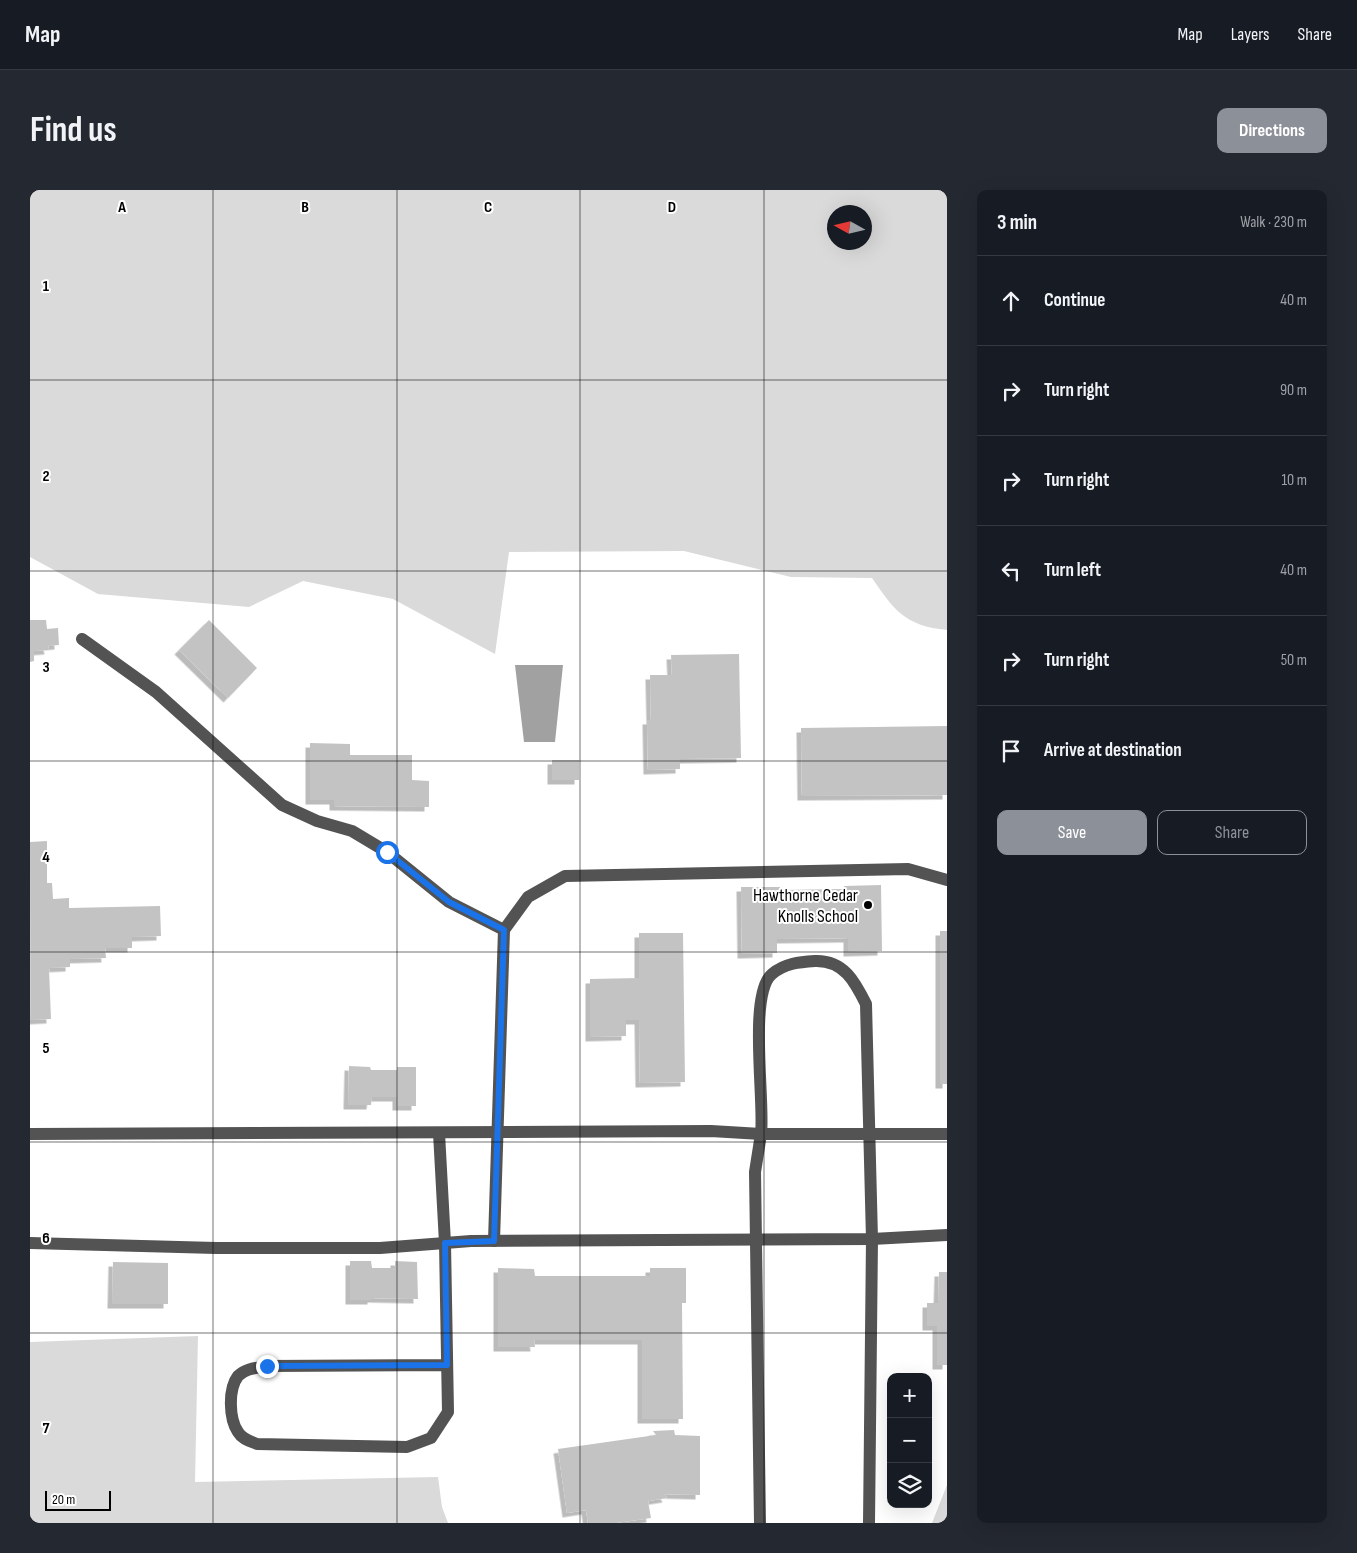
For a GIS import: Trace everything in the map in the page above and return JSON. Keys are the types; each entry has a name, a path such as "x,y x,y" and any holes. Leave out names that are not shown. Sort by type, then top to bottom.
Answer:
{"street":[{"path":"82,639 156,692 282,805 318,821 352,831 387,852 449,902 504,930"},
{"path":"494,1241 504,930 528,897 565,876 908,869 947,880"},
{"path":"760,1523 756,1172 761,1134 760,1010 764,990 771,974 795,962 821,961 844,969 856,983 866,1004 872,1239 869,1523"},
{"path":"30,1134 711,1131 761,1134 947,1134"},
{"path":"440,1133 445,1243 448,1412 431,1438 407,1447 257,1444 245,1439 238,1432 232,1418 232,1389 238,1377 248,1369 267,1366 447,1365"},
{"path":"30,1243 216,1248 380,1248 494,1241 872,1239 947,1235"}],"shaded area":[{"path":"30,190 947,190 947,630 921,625 902,614 887,599 872,578 791,577 684,551 509,552 495,654 393,599 303,581 249,607 98,594 30,557"},
{"path":"515,665 563,665 555,742 524,742"},
{"path":"198,1336 195,1482 438,1477 442,1507 448,1523 30,1523 30,1342"},
{"path":"947,1485 947,1523 932,1523"}],"building":[{"path":"30,620 46,620 47,629 58,628 59,645 48,646 49,650 34,651 34,661 30,662"},
{"path":"209,620 257,668 228,698 179,650"},
{"path":"739,654 741,758 680,759 680,769 648,770 647,720 651,720 650,675 672,675 671,655"},
{"path":"947,726 947,795 802,796 801,728"},
{"path":"310,743 350,744 350,755 412,755 412,780 429,781 429,807 334,806 334,800 310,800"},
{"path":"552,760 579,760 579,780 552,780"},
{"path":"47,841 47,883 52,883 53,899 69,898 69,908 160,906 161,936 132,937 132,948 105,948 106,958 70,959 70,967 49,968 51,1019 31,1020 30,842"},
{"path":"881,885 882,951 848,952 848,938 777,939 777,953 742,954 741,887 780,887 780,890 844,889 844,886"},
{"path":"940,931 947,931 947,1084 940,1084"},
{"path":"639,933 683,933 685,1082 640,1083 639,1020 626,1020 626,1036 590,1037 590,979 639,978"},
{"path":"349,1066 370,1067 371,1070 397,1070 397,1067 416,1067 416,1106 397,1106 397,1097 372,1097 371,1105 348,1105"},
{"path":"350,1261 371,1261 372,1268 395,1268 395,1261 417,1262 418,1299 372,1298 372,1300 350,1300"},
{"path":"113,1262 168,1263 168,1304 112,1304"},
{"path":"498,1268 534,1269 535,1276 650,1276 650,1268 686,1268 686,1303 682,1303 683,1419 642,1419 642,1340 534,1340 535,1347 498,1347"},
{"path":"939,1272 947,1272 947,1365 937,1365 937,1326 927,1326 927,1303 938,1303"},
{"path":"674,1430 675,1435 700,1436 700,1495 665,1494 667,1498 648,1501 651,1518 615,1523 588,1523 586,1510 567,1513 558,1449 656,1435 653,1431"}],"place":[{"name":"Hawthorne Cedar Knolls School","path":"868,905"}],"route":[{"path":"267,1366 447,1365 445,1243 494,1241 504,930 449,902 387,852"}]}
